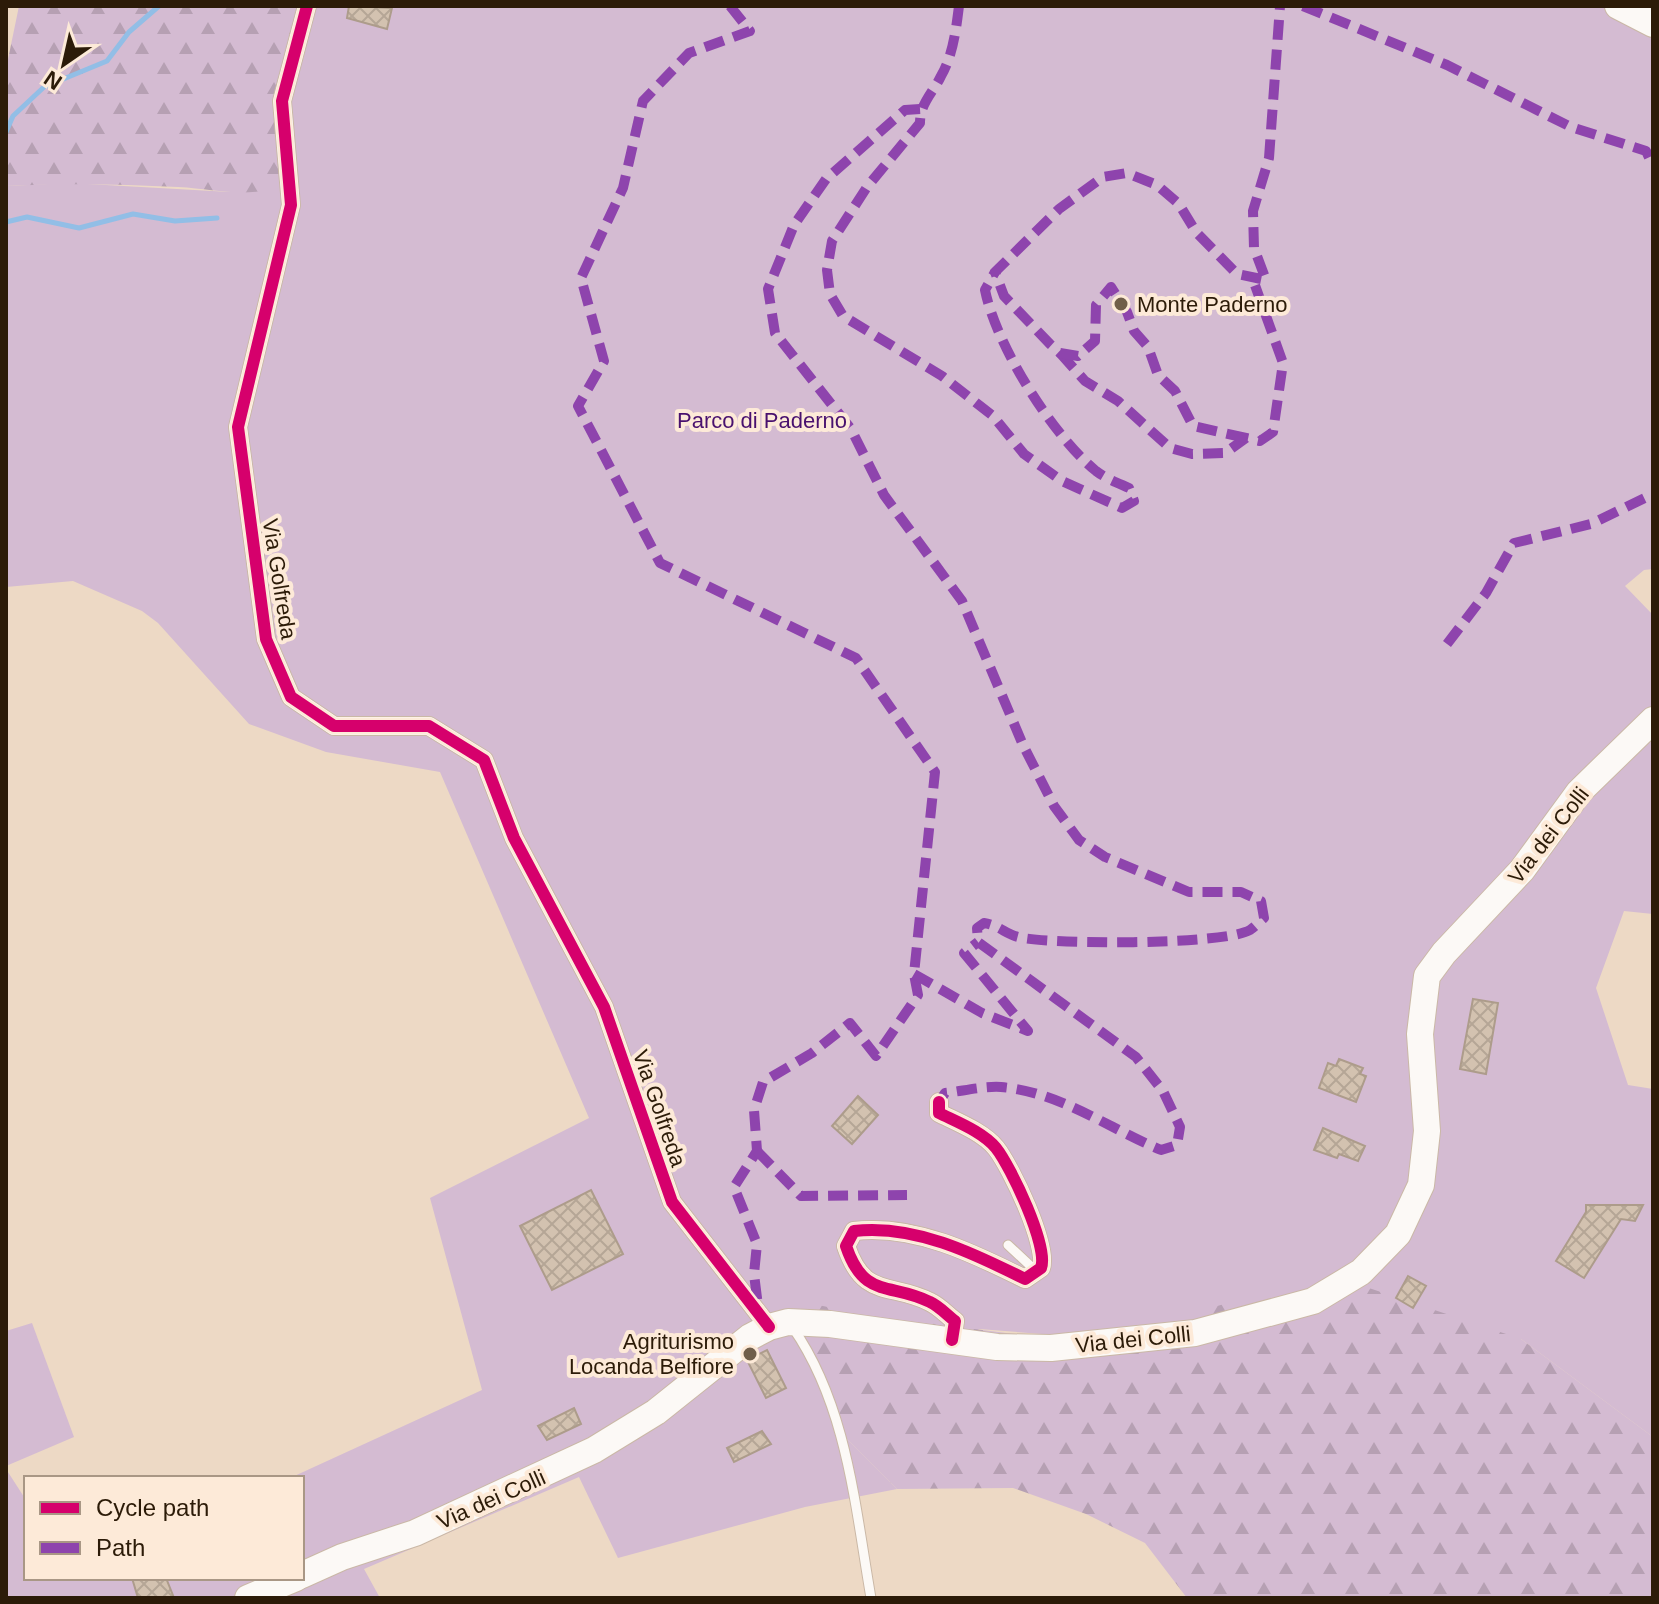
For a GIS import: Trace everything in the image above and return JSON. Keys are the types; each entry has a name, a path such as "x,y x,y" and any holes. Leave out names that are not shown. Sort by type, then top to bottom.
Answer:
{"main road":[{"path":"1618,6 1653,24"},
{"name":"Via dei Colli","path":"304,1574 342,1557 415,1533 594,1450 656,1412 750,1337 778,1324 997,1347 1051,1348 1195,1333 1313,1301 1361,1272 1398,1234 1421,1185 1427,1131 1420,1034 1427,976 1444,953 1522,870 1579,792 1653,720"},
{"path":"248,1598 291,1580"}],"street":[{"name":"Via Golfreda","path":"307,6 282,101 291,205 238,427 266,639 291,697 334,726 429,726 484,760 514,838 604,1007 672,1202 778,1324"},
{"path":"939,1102 939,1113 995,1147 1041,1246 1043,1264 1025,1279 962,1247 878,1228 854,1231 846,1246 854,1270 887,1291 929,1301 955,1321 952,1340"}],"lane":[{"path":"1008,1245 1037,1272"},
{"path":"778,1324 806,1347 845,1443 871,1598"}],"green space":[{"path":"19,6 306,6 290,44 281,186 242,193 135,185 6,186 6,69"},
{"name":"Parco di Paderno","path":"306,6 1653,6 1653,569 1644,570 1625,586 1653,615 1653,914 1624,911 1596,988 1628,1085 1653,1089 1653,1437 1521,1339 1151,1326 1093,1338 979,1329 835,1427 897,1489 805,1507 618,1558 579,1477 364,1569 380,1598 6,1598 6,1469 24,1497 24,1580 304,1580 304,1476 294,1476 482,1390 430,1198 589,1118 440,772 326,752 249,724 158,623 142,611 73,581 6,587 6,186 70,183 230,192 278,112"},
{"path":"1357,1284 1521,1339 1653,1437 1653,1598 1187,1598 1145,1543 1086,1514 1013,1488 897,1489 835,1427 794,1300 871,1316 1029,1336 1093,1338 1151,1326 1224,1304"},
{"path":"32,1323 74,1437 6,1466 6,1331"}],"building":[{"path":"349,6 392,8 387,29 347,18"},
{"path":"1473,999 1498,1003 1486,1074 1460,1069"},
{"path":"1339,1059 1363,1068 1360,1074 1366,1076 1356,1102 1319,1088 1328,1063 1336,1066"},
{"path":"858,1096 878,1115 852,1144 832,1126"},
{"path":"1323,1128 1365,1146 1358,1161 1314,1150"},
{"path":"591,1190 623,1254 552,1290 520,1226"},
{"path":"1586,1205 1643,1205 1635,1221 1621,1219 1584,1278 1556,1261 1586,1212"},
{"path":"1408,1276 1426,1286 1413,1308 1396,1298"},
{"path":"767,1350 786,1388 766,1398 747,1360"},
{"path":"574,1408 581,1424 547,1440 538,1426"},
{"path":"762,1431 771,1444 734,1462 727,1448"},
{"path":"133,1580 167,1580 174,1598 138,1598"}],"waterway":[{"path":"6,132 13,116 44,87 107,61 129,32 159,6"},
{"path":"6,222 27,217 79,228 133,214 175,221 217,218"}],"marked path":[{"path":"730,6 750,31 689,53 643,101 623,188 581,278 604,361 578,406 660,563 856,658 935,772 914,974 918,995 876,1056 850,1023 812,1053 763,1082 754,1110 757,1151 734,1187 757,1244 754,1274 758,1306"},
{"path":"959,6 948,60 925,104 920,123 867,187 832,241 827,270 830,294 843,316 942,376 993,416 1024,454 1062,481 1122,508 1134,501 1129,488 1100,474 1079,455 1044,412 1013,362 985,290 995,272"},
{"path":"1246,438 1193,426 1175,391 1158,375 1148,347 1134,331 1127,312 1111,287 1096,305 1095,341 1078,356 1060,353 1050,344 1004,296 995,272 1059,209 1103,177 1127,173 1157,185 1179,204 1196,232 1237,274 1266,280 1254,248 1253,211 1269,158 1280,6"},
{"path":"1303,6 1447,65 1571,127 1646,151 1653,166"},
{"path":"920,109 905,110 826,179 794,225 768,289 775,333 851,429 884,495 962,601 1023,745 1054,806 1079,840 1105,857 1189,892 1241,892 1261,901 1264,918 1250,930 1234,935 1174,941 1036,940 1018,937 984,923 977,928 978,942 1136,1057 1163,1091 1180,1127 1177,1145 1161,1150 1064,1103 1023,1090 987,1087 945,1093 939,1102"},
{"path":"1060,353 1085,381 1118,401 1170,448 1192,454 1225,453 1246,438 1260,441 1273,432 1283,363 1252,277"},
{"path":"1447,644 1486,593 1514,543 1591,524 1653,494"},
{"path":"914,974 982,1013 1028,1031 964,953 978,942"},
{"path":"757,1151 801,1196 907,1195"}],"cycle path":[{"path":"307,6 282,101 291,205 238,427 266,639 291,697 334,726 429,726 484,760 514,838 604,1007 672,1202 769,1327"},
{"path":"939,1102 939,1113 984,1137 1003,1158 1034,1226 1042,1258 1041,1268 1025,1279 964,1251 899,1232 854,1231 846,1246 853,1263 870,1282 930,1302 955,1321 952,1340"}],"place":[{"name":"Monte Paderno","path":"1121,304"},
{"name":"Agriturismo Locanda Belfiore","path":"750,1354"}]}
